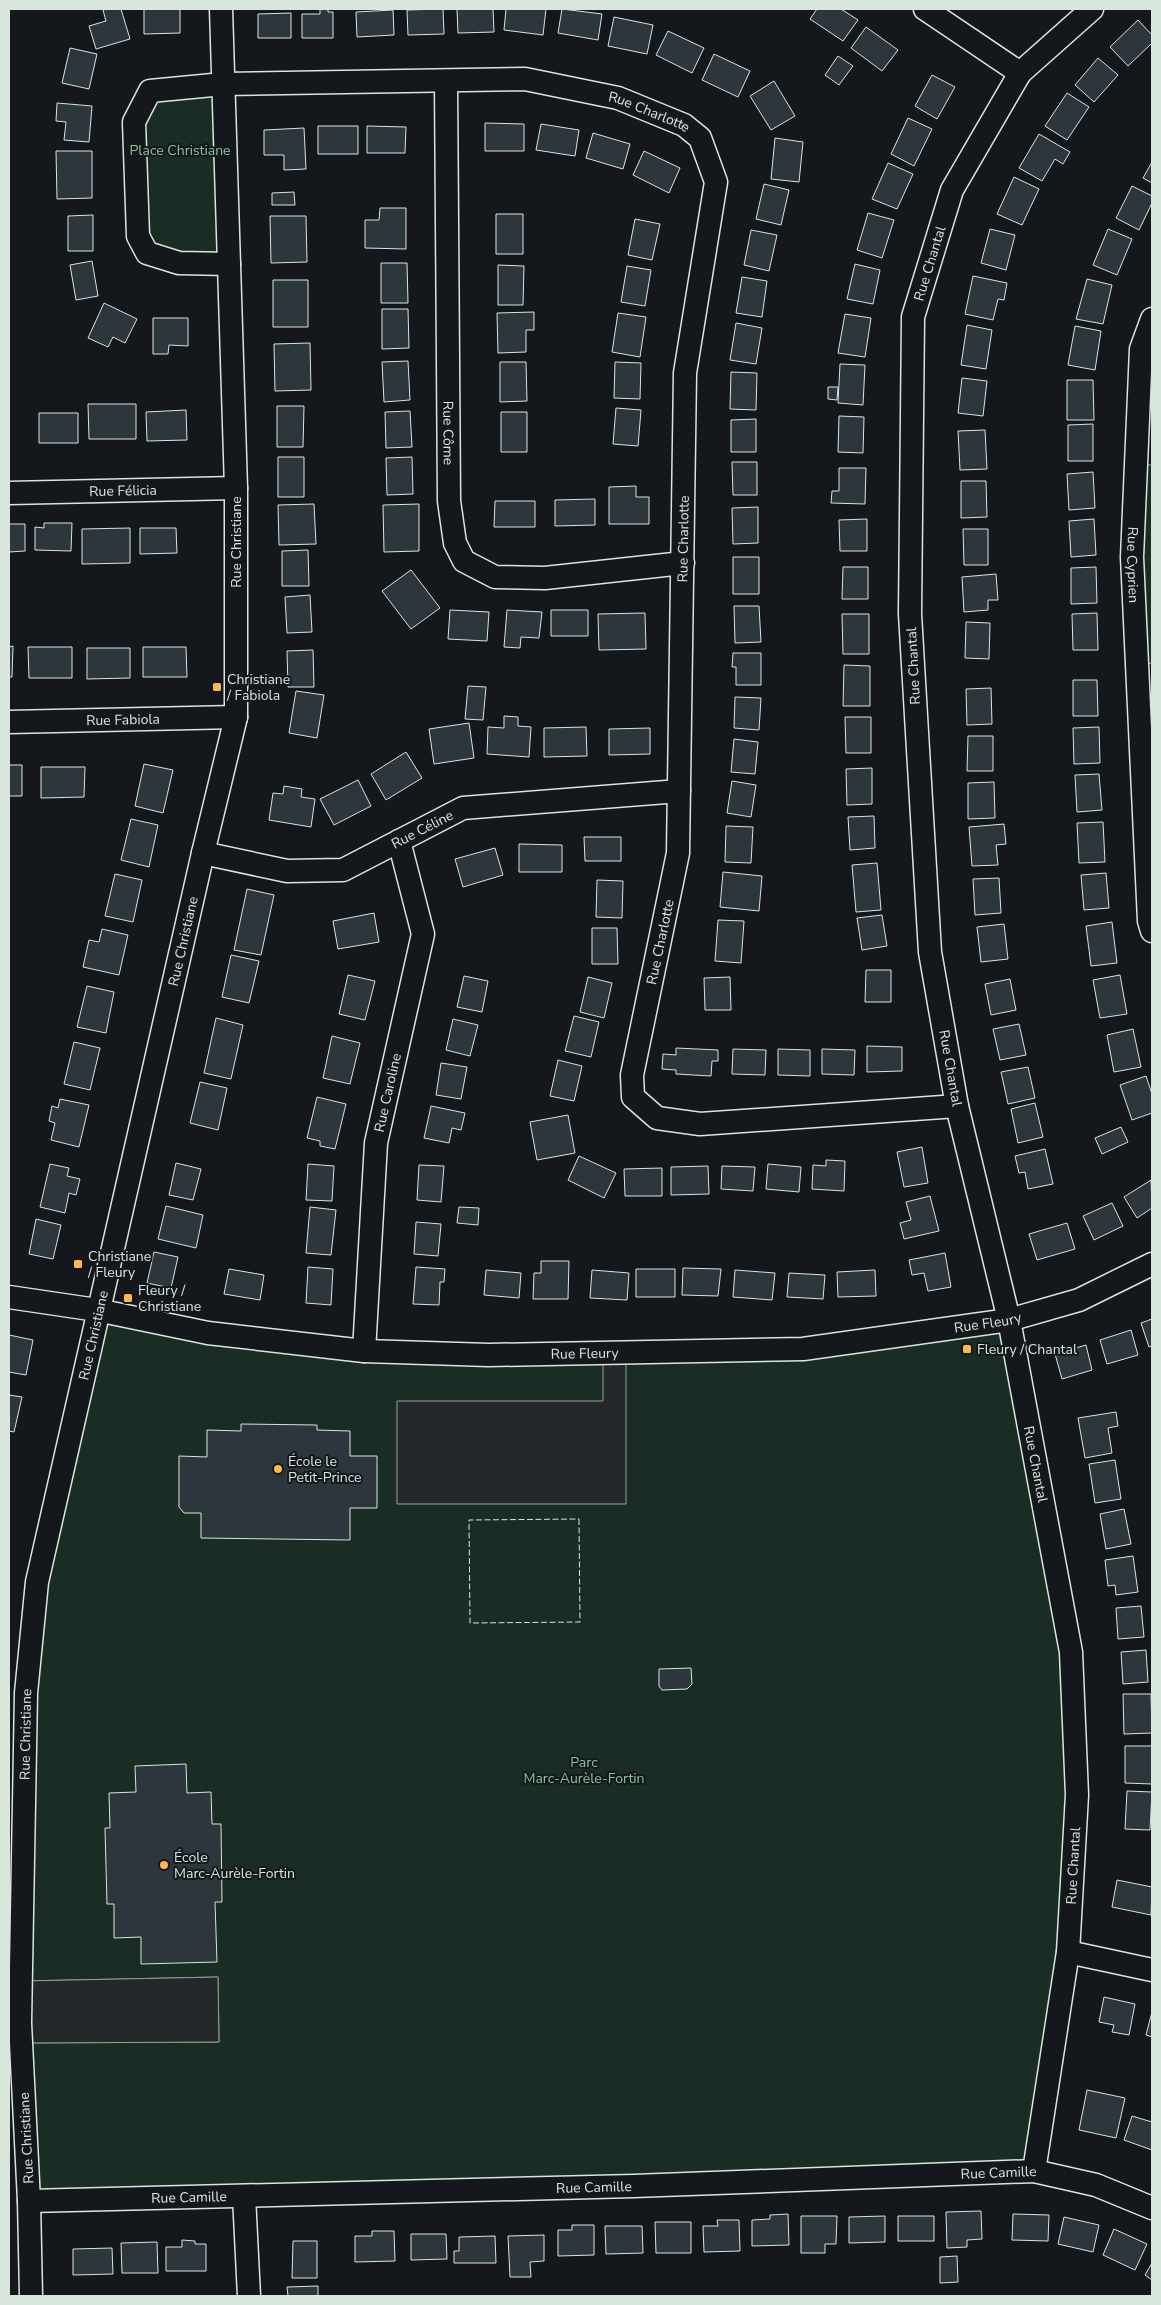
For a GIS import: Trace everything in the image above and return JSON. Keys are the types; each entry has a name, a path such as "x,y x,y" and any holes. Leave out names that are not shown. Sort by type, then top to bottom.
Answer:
{"street":[{"name":"Rue Christiane","path":"31,2296 29,2200 20,2023 26,1693 37,1582 97,1310 236,718 236,488 221,9"},
{"path":"926,9 1020,73"},
{"name":"Rue Chantal","path":"1034,2171 1068,1952 1077,1795 1071,1652 1009,1320 957,1106 930,952 910,614 913,317 952,190 1020,73 1092,9"},
{"name":"Rue Charlotte","path":"223,84 525,79 618,98 684,125 700,138 716,182 686,373 678,853 632,1075 633,1097 657,1118 700,1124 957,1106"},
{"name":"Rue Côme","path":"446,81 449,501 455,543 464,561 495,577 545,578 683,563"},
{"path":"223,84 150,91 134,122 138,236 147,253 179,263 229,264"},
{"name":"Rue Cyprien","path":"1151,924 1145,664 1132,557 1144,464 1141,349 1152,319"},
{"name":"Rue Félicia","path":"9,493 236,488"},
{"name":"Rue Fabiola","path":"9,722 236,718"},
{"name":"Rue Céline","path":"203,853 287,871 343,870 462,808 679,791"},
{"name":"Rue Caroline","path":"364,1351 376,1143 423,934 399,841"},
{"name":"Rue Fleury","path":"9,1297 97,1310 208,1333 364,1351 489,1355 803,1349 1009,1320 1079,1300 1152,1264"},
{"path":"1068,1952 1152,1970"},
{"name":"Rue Camille","path":"29,2200 634,2186 1034,2171 1096,2184 1152,2208"},
{"path":"244,2196 249,2296"}],"green space":[{"name":"Place Christiane","path":"223,84 229,264 147,253 134,122 150,91"},
{"path":"1136,464 1152,465 1152,663 1137,665"},
{"name":"Parc Marc-Aurèle-Fortin","path":"97,1310 364,1351 803,1349 1009,1320 1071,1652 1077,1795 1034,2171 29,2201 21,2043 219,2042 218,1977 21,1981 26,1693"}],"shaded area":[{"path":"603,1353 626,1353 626,1504 397,1504 397,1401 603,1401"},
{"path":"218,1977 219,2042 21,2043 21,1981"}],"building":[{"path":"121,9 130,39 96,49 89,26 106,21 103,10"},
{"path":"144,9 180,9 180,33 144,34"},
{"path":"320,9 328,9 328,12 333,12 333,38 302,38 302,14 320,14"},
{"path":"443,9 444,34 408,35 407,10"},
{"path":"457,9 493,9 494,32 458,33"},
{"path":"506,9 546,9 543,35 504,30"},
{"path":"562,9 602,14 598,40 558,33"},
{"path":"817,9 841,9 858,20 843,41 810,19"},
{"path":"393,10 394,35 357,37 356,12"},
{"path":"291,13 291,38 258,38 258,14"},
{"path":"614,17 653,25 647,54 608,46"},
{"path":"1138,20 1152,35 1152,43 1128,66 1110,47"},
{"path":"866,27 898,50 882,71 851,48"},
{"path":"668,31 704,48 692,73 656,55"},
{"path":"70,48 97,54 89,89 62,83"},
{"path":"714,54 750,71 738,97 702,80"},
{"path":"838,56 853,66 839,85 825,75"},
{"path":"1098,58 1118,75 1094,102 1075,85"},
{"path":"932,75 955,87 937,119 915,106"},
{"path":"774,81 795,116 771,130 750,96"},
{"path":"1067,93 1089,107 1067,140 1045,126"},
{"path":"57,103 92,106 89,142 64,140 66,122 56,121"},
{"path":"908,118 932,129 914,166 891,154"},
{"path":"485,123 524,124 524,151 485,151"},
{"path":"541,124 579,130 575,156 536,150"},
{"path":"318,126 358,126 358,154 318,154"},
{"path":"367,126 406,127 405,153 367,153"},
{"path":"304,128 306,169 284,170 284,155 264,155 264,130"},
{"path":"593,133 630,144 623,169 586,158"},
{"path":"1039,134 1070,152 1063,164 1055,159 1042,181 1019,168"},
{"path":"775,138 803,142 799,182 771,179"},
{"path":"56,151 92,151 92,198 57,199"},
{"path":"644,151 680,168 669,193 633,175"},
{"path":"1152,162 1152,183 1143,178"},
{"path":"888,163 913,174 897,209 872,199"},
{"path":"1014,177 1039,189 1022,225 997,214"},
{"path":"764,184 789,190 781,225 756,219"},
{"path":"1132,186 1152,196 1152,203 1139,230 1116,218"},
{"path":"294,192 295,205 272,205 272,193"},
{"path":"380,208 406,208 406,249 365,248 365,220 379,220"},
{"path":"868,213 894,220 882,258 857,250"},
{"path":"496,214 523,214 523,254 496,254"},
{"path":"93,215 93,251 68,251 68,216"},
{"path":"270,216 306,216 307,262 271,263"},
{"path":"635,219 660,224 652,260 628,255"},
{"path":"990,229 1015,235 1006,270 981,263"},
{"path":"1108,229 1132,239 1117,275 1093,265"},
{"path":"751,230 777,235 769,271 744,265"},
{"path":"92,261 98,296 76,300 70,265"},
{"path":"381,263 407,263 408,303 381,303"},
{"path":"855,264 880,270 873,304 847,299"},
{"path":"498,265 524,266 523,305 498,305"},
{"path":"627,266 651,270 645,306 621,302"},
{"path":"973,276 1007,283 1004,300 998,299 993,320 965,314"},
{"path":"742,277 767,281 762,317 736,313"},
{"path":"1087,279 1112,285 1103,324 1076,319"},
{"path":"273,280 308,280 308,327 273,327"},
{"path":"104,303 137,319 125,343 113,337 108,347 88,338"},
{"path":"382,309 408,309 409,348 382,349"},
{"path":"534,312 534,330 526,330 526,352 498,353 497,313"},
{"path":"618,313 646,317 640,357 612,352"},
{"path":"845,314 871,318 865,357 838,353"},
{"path":"153,318 188,318 188,346 169,345 168,354 153,354"},
{"path":"736,323 762,328 756,364 730,360"},
{"path":"967,325 992,330 986,369 961,365"},
{"path":"1075,326 1101,331 1095,370 1068,365"},
{"path":"310,343 311,390 275,391 274,344"},
{"path":"408,361 410,400 384,402 382,362"},
{"path":"500,362 526,362 527,401 500,402"},
{"path":"615,362 641,363 640,399 614,398"},
{"path":"840,364 865,365 863,405 838,403"},
{"path":"731,372 757,373 756,410 730,409"},
{"path":"962,378 987,381 983,416 958,413"},
{"path":"1067,380 1093,380 1094,420 1067,420"},
{"path":"828,387 838,387 837,400 828,399"},
{"path":"88,404 136,404 136,439 89,439"},
{"path":"277,406 304,406 303,447 277,447"},
{"path":"616,408 641,410 638,446 613,444"},
{"path":"186,410 187,440 147,441 146,412"},
{"path":"410,411 412,447 386,448 385,412"},
{"path":"501,412 527,412 527,452 501,452"},
{"path":"39,413 78,413 78,443 39,443"},
{"path":"839,416 864,417 863,453 838,452"},
{"path":"756,419 756,452 731,452 731,420"},
{"path":"1093,424 1093,461 1068,461 1068,425"},
{"path":"985,430 987,469 960,470 958,431"},
{"path":"278,457 304,457 304,497 278,497"},
{"path":"412,457 413,494 387,495 386,458"},
{"path":"732,462 757,462 757,495 733,495"},
{"path":"839,468 866,468 865,504 831,503 832,491 839,491"},
{"path":"1093,472 1095,508 1069,510 1067,474"},
{"path":"961,481 986,481 987,517 961,518"},
{"path":"636,486 636,497 649,497 649,524 609,524 609,487"},
{"path":"595,499 595,525 555,526 555,500"},
{"path":"495,501 535,501 535,527 494,527"},
{"path":"314,504 316,544 279,545 278,505"},
{"path":"419,504 419,551 384,552 383,505"},
{"path":"758,507 758,543 733,544 732,508"},
{"path":"867,519 867,551 840,551 839,520"},
{"path":"1094,519 1096,555 1071,557 1069,521"},
{"path":"44,523 72,523 71,551 35,550 35,527 44,528"},
{"path":"9,524 25,524 25,551 9,552"},
{"path":"130,528 130,563 82,564 82,529"},
{"path":"140,528 176,528 177,553 140,554"},
{"path":"963,529 988,529 988,565 964,565"},
{"path":"308,550 309,586 282,586 282,551"},
{"path":"733,557 759,557 759,594 733,594"},
{"path":"843,567 868,567 868,599 842,599"},
{"path":"1096,567 1097,603 1071,604 1071,568"},
{"path":"411,570 440,608 411,629 382,591"},
{"path":"996,574 998,600 988,600 988,610 964,612 962,577"},
{"path":"310,595 312,632 287,633 285,597"},
{"path":"734,606 759,606 761,642 735,643"},
{"path":"450,610 489,612 487,641 448,639"},
{"path":"507,610 542,612 539,638 521,637 520,648 504,647"},
{"path":"551,610 588,610 588,636 551,636"},
{"path":"645,613 646,649 599,650 598,614"},
{"path":"1097,613 1098,650 1073,650 1072,614"},
{"path":"842,614 869,614 869,654 843,654"},
{"path":"966,622 990,623 989,659 965,658"},
{"path":"13,646 12,677 9,677 9,647"},
{"path":"28,647 72,647 72,678 29,678"},
{"path":"143,647 186,647 187,677 143,677"},
{"path":"87,648 130,648 130,678 87,679"},
{"path":"313,650 314,687 288,687 287,651"},
{"path":"733,653 761,653 761,685 736,685 736,667 732,667"},
{"path":"844,665 870,666 870,706 843,706"},
{"path":"1073,680 1097,680 1098,716 1073,716"},
{"path":"468,686 486,687 483,720 465,719"},
{"path":"991,688 992,724 967,725 966,689"},
{"path":"296,691 324,695 317,738 289,733"},
{"path":"735,697 761,698 759,730 734,728"},
{"path":"504,716 518,717 518,726 531,727 529,757 487,754 488,727 504,728"},
{"path":"845,717 871,717 871,753 846,753"},
{"path":"469,723 474,758 434,764 429,729"},
{"path":"586,727 587,756 544,757 544,728"},
{"path":"1099,727 1100,763 1074,764 1073,728"},
{"path":"650,728 650,754 609,755 609,729"},
{"path":"968,736 993,736 993,771 967,771"},
{"path":"734,739 758,742 755,774 731,772"},
{"path":"406,752 422,778 386,800 371,774"},
{"path":"144,764 173,770 163,813 135,806"},
{"path":"9,765 22,765 22,796 9,796"},
{"path":"41,767 85,767 84,797 41,798"},
{"path":"872,768 872,804 847,805 846,769"},
{"path":"1099,774 1102,810 1077,812 1075,775"},
{"path":"358,780 371,806 334,825 320,799"},
{"path":"732,781 756,785 751,817 727,813"},
{"path":"994,782 995,818 968,819 968,783"},
{"path":"284,786 302,789 301,797 315,799 311,827 269,820 273,793 283,794"},
{"path":"874,816 875,848 850,850 848,817"},
{"path":"131,819 158,825 149,867 121,860"},
{"path":"1103,822 1105,862 1079,863 1077,823"},
{"path":"1004,824 1006,844 996,845 998,865 972,866 969,827"},
{"path":"726,826 753,827 751,863 725,862"},
{"path":"584,837 621,837 621,861 585,861"},
{"path":"519,844 562,845 562,872 519,872"},
{"path":"495,848 503,875 463,887 455,859"},
{"path":"877,863 881,910 856,912 852,865"},
{"path":"723,872 762,876 759,911 720,907"},
{"path":"1106,873 1109,908 1084,910 1081,875"},
{"path":"115,874 142,880 133,922 105,916"},
{"path":"999,878 1001,913 975,915 973,879"},
{"path":"597,880 623,881 622,918 596,917"},
{"path":"247,889 274,895 261,955 234,950"},
{"path":"374,913 379,942 338,949 333,921"},
{"path":"882,915 887,946 862,950 857,918"},
{"path":"718,920 744,921 741,963 715,961"},
{"path":"1112,922 1117,963 1091,966 1086,926"},
{"path":"1004,924 1008,959 981,962 977,927"},
{"path":"592,928 617,928 618,964 592,964"},
{"path":"102,929 128,935 119,975 83,967 89,940 99,942"},
{"path":"231,955 259,961 249,1003 222,997"},
{"path":"866,970 891,970 891,1002 865,1002"},
{"path":"348,975 375,981 365,1020 339,1014"},
{"path":"1120,975 1127,1014 1100,1018 1093,980"},
{"path":"464,976 488,981 482,1012 457,1007"},
{"path":"588,977 612,983 604,1018 580,1012"},
{"path":"730,977 731,1010 705,1010 704,978"},
{"path":"1010,979 1016,1010 991,1015 985,984"},
{"path":"87,986 114,992 106,1033 77,1027"},
{"path":"574,1016 599,1022 591,1057 565,1051"},
{"path":"216,1018 243,1025 231,1079 204,1073"},
{"path":"453,1019 478,1025 470,1056 446,1050"},
{"path":"1019,1024 1026,1055 1000,1060 993,1029"},
{"path":"1133,1029 1141,1067 1114,1072 1107,1035"},
{"path":"332,1036 360,1043 350,1084 323,1078"},
{"path":"74,1042 100,1048 90,1090 64,1084"},
{"path":"867,1046 902,1047 902,1071 867,1072"},
{"path":"676,1048 718,1050 718,1061 712,1061 711,1076 676,1074 676,1070 662,1069 663,1054 676,1055"},
{"path":"733,1049 766,1050 765,1075 732,1074"},
{"path":"778,1049 810,1050 810,1076 778,1075"},
{"path":"822,1049 855,1050 854,1075 822,1074"},
{"path":"558,1060 582,1066 574,1101 550,1096"},
{"path":"441,1063 467,1067 461,1099 436,1095"},
{"path":"1028,1067 1035,1098 1008,1104 1001,1072"},
{"path":"1146,1076 1152,1094 1152,1113 1132,1120 1120,1085"},
{"path":"200,1082 227,1088 218,1130 190,1123"},
{"path":"317,1097 346,1104 335,1149 320,1146 320,1141 307,1138"},
{"path":"60,1099 89,1105 79,1147 51,1140 55,1123 49,1121 52,1106 58,1108"},
{"path":"1035,1103 1043,1137 1018,1143 1011,1109"},
{"path":"431,1106 465,1113 461,1130 452,1128 449,1143 424,1138"},
{"path":"568,1115 575,1153 537,1160 530,1122"},
{"path":"1121,1127 1128,1142 1102,1154 1095,1138"},
{"path":"922,1147 928,1183 904,1187 897,1152"},
{"path":"1045,1149 1053,1184 1028,1189 1025,1172 1019,1173 1015,1156"},
{"path":"579,1156 616,1173 604,1198 568,1180"},
{"path":"826,1160 845,1161 844,1191 812,1189 813,1165 826,1166"},
{"path":"176,1163 201,1169 193,1200 169,1195"},
{"path":"50,1164 69,1168 67,1176 80,1179 76,1195 69,1193 65,1213 40,1207"},
{"path":"308,1164 334,1166 332,1201 306,1200"},
{"path":"768,1164 801,1167 799,1192 766,1189"},
{"path":"419,1165 444,1166 441,1202 417,1200"},
{"path":"708,1166 709,1194 671,1195 671,1167"},
{"path":"722,1166 755,1167 753,1191 721,1189"},
{"path":"662,1168 662,1196 625,1196 624,1169"},
{"path":"1151,1180 1152,1208 1137,1218 1124,1197"},
{"path":"930,1196 939,1231 904,1239 900,1223 911,1220 906,1202"},
{"path":"1112,1203 1123,1226 1094,1240 1083,1216"},
{"path":"166,1206 203,1215 196,1248 158,1239"},
{"path":"310,1207 336,1210 331,1255 306,1253"},
{"path":"459,1207 479,1208 478,1225 457,1223"},
{"path":"36,1219 61,1225 53,1259 29,1254"},
{"path":"416,1222 441,1224 438,1256 414,1254"},
{"path":"1067,1223 1075,1249 1037,1260 1029,1234"},
{"path":"154,1252 178,1257 171,1288 147,1283"},
{"path":"945,1253 951,1287 928,1291 924,1273 912,1275 909,1260"},
{"path":"541,1261 569,1261 568,1299 533,1299 534,1273 541,1273"},
{"path":"308,1267 333,1269 331,1305 306,1303"},
{"path":"416,1267 445,1269 444,1282 440,1282 439,1305 413,1304"},
{"path":"683,1268 721,1269 718,1296 682,1295"},
{"path":"229,1269 264,1275 260,1300 224,1294"},
{"path":"636,1269 675,1269 675,1297 636,1297"},
{"path":"486,1270 521,1273 519,1298 484,1295"},
{"path":"592,1270 629,1273 627,1300 590,1298"},
{"path":"735,1270 775,1273 772,1300 733,1297"},
{"path":"875,1270 876,1296 838,1297 837,1272"},
{"path":"789,1273 825,1275 823,1299 787,1297"},
{"path":"1152,1319 1152,1346 1149,1347 1141,1323"},
{"path":"1131,1330 1138,1355 1107,1364 1100,1340"},
{"path":"9,1335 33,1340 26,1375 9,1372"},
{"path":"1086,1345 1092,1370 1062,1379 1055,1354"},
{"path":"9,1395 22,1397 14,1432 9,1431"},
{"path":"1116,1412 1118,1426 1108,1428 1112,1453 1085,1458 1078,1418"},
{"name":"École le Petit-Prince","path":"241,1424 317,1425 317,1430 350,1431 350,1456 377,1456 377,1508 350,1508 350,1540 201,1538 201,1513 184,1513 179,1507 179,1456 207,1457 207,1430 241,1431"},
{"path":"1115,1460 1121,1499 1095,1503 1089,1464"},
{"path":"1124,1509 1131,1544 1106,1549 1100,1514"},
{"path":"1133,1556 1138,1592 1116,1595 1115,1585 1108,1586 1105,1560"},
{"path":"1141,1606 1144,1637 1118,1639 1116,1608"},
{"path":"1146,1650 1148,1682 1123,1684 1121,1652"},
{"path":"691,1668 692,1684 687,1689 662,1690 659,1686 659,1669"},
{"path":"1123,1694 1151,1694 1152,1733 1124,1734"},
{"path":"1125,1746 1152,1746 1152,1784 1125,1783"},
{"name":"École Marc-Aurèle-Fortin","path":"186,1764 187,1793 211,1792 212,1824 221,1824 222,1902 215,1902 217,1962 141,1964 141,1937 114,1938 114,1904 107,1904 105,1828 110,1828 109,1793 136,1792 135,1766"},
{"path":"1127,1791 1152,1792 1150,1830 1125,1829"},
{"path":"1117,1880 1152,1887 1151,1915 1112,1907"},
{"path":"1104,1997 1135,2004 1129,2035 1112,2032 1114,2025 1099,2022"},
{"path":"1152,2012 1152,2037 1146,2035"},
{"path":"1087,2090 1125,2098 1116,2138 1079,2130"},
{"path":"1132,2116 1152,2122 1152,2150 1124,2140"},
{"path":"981,2211 982,2239 967,2240 967,2247 947,2248 946,2212"},
{"path":"788,2214 789,2245 752,2246 752,2220 770,2219 770,2215"},
{"path":"1013,2214 1049,2215 1048,2241 1012,2240"},
{"path":"801,2216 837,2216 836,2244 825,2244 825,2253 801,2253"},
{"path":"885,2216 885,2242 849,2243 849,2217"},
{"path":"898,2216 934,2216 934,2241 898,2241"},
{"path":"1064,2217 1099,2225 1093,2252 1058,2244"},
{"path":"717,2220 739,2220 740,2251 704,2252 703,2226 718,2226"},
{"path":"655,2222 691,2222 691,2253 656,2253"},
{"path":"572,2225 594,2225 594,2255 558,2256 558,2230 572,2230"},
{"path":"605,2226 642,2226 643,2253 606,2254"},
{"path":"1114,2229 1147,2244 1135,2270 1103,2255"},
{"path":"372,2231 394,2231 395,2261 355,2262 355,2236 372,2236"},
{"path":"411,2234 446,2234 447,2259 411,2260"},
{"path":"544,2235 544,2261 530,2262 531,2277 510,2277 508,2236"},
{"path":"495,2236 496,2263 454,2263 454,2251 459,2251 459,2237"},
{"path":"182,2240 195,2241 195,2244 206,2244 206,2271 166,2271 166,2247 182,2247"},
{"path":"293,2241 317,2241 317,2278 292,2278"},
{"path":"157,2242 158,2273 122,2273 121,2243"},
{"path":"112,2248 113,2274 73,2275 73,2249"},
{"path":"957,2256 958,2282 940,2283 940,2257"},
{"path":"1152,2263 1152,2280 1145,2275"},
{"path":"318,2286 318,2296 288,2296 287,2287"}],"fence":[{"path":"579,1519 580,1622 470,1623 469,1520 579,1519"}],"place":[{"name":"Christiane / Fabiola","path":"217,687"},
{"name":"Christiane / Fleury","path":"78,1264"},
{"name":"Fleury / Christiane","path":"128,1298"},
{"name":"Fleury / Chantal","path":"967,1349"},
{"name":"École le Petit-Prince","path":"278,1469"},
{"name":"École Marc-Aurèle-Fortin","path":"164,1865"}]}
